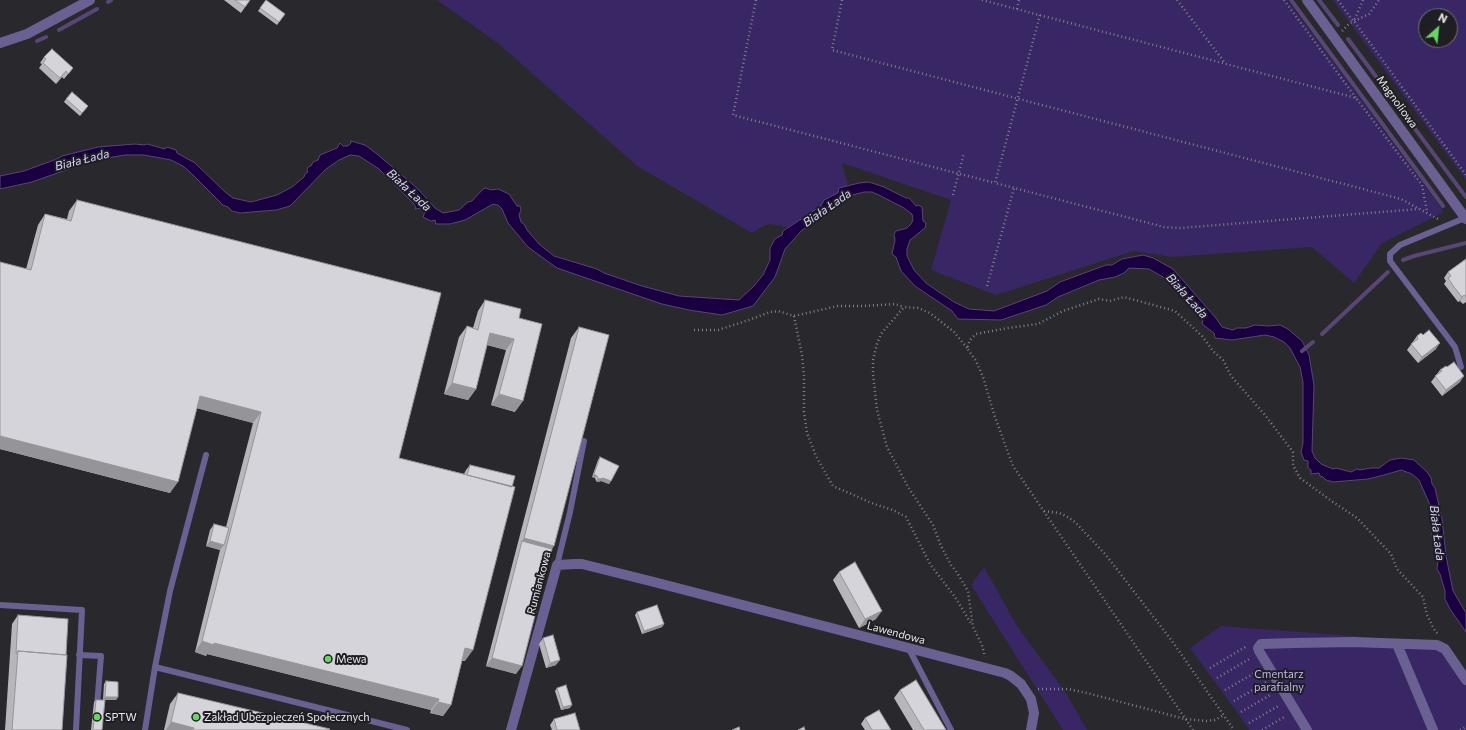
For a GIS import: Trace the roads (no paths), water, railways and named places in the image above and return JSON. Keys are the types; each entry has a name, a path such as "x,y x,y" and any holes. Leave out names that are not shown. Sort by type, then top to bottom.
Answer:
{"street":[{"path":"0,43 27,34 90,0"},
{"name":"Magnoliowa","path":"1307,0 1336,38 1465,219"},
{"name":"Lawendowa","path":"556,565 582,564 909,649 986,667 1011,676 1026,689 1034,708 1034,719 1031,730"},
{"name":"Rumiankowa","path":"511,730 556,565"},
{"path":"1307,730 1260,649 1295,643 1433,645 1445,649 1466,680"},
{"path":"1397,644 1433,730"}],"lane":[{"path":"1461,367 1455,347 1390,261 1390,254 1400,245 1465,219"},
{"name":"Rumiankowa","path":"556,565 570,512 584,441"},
{"path":"145,730 155,666 170,591 206,456"},
{"path":"0,604 82,610 76,730"},
{"path":"909,649 950,730"},
{"path":"79,655 101,656 97,715"},
{"path":"155,666 407,730"}],"water":[{"name":"Biała Łada","path":"351,141 365,145 377,154 418,189 435,208 443,213 459,210 468,202 472,201 483,189 498,189 509,194 517,206 520,206 521,210 519,215 521,222 539,244 554,256 597,269 604,273 642,286 679,296 739,300 763,275 770,260 770,248 775,239 782,235 783,231 821,206 824,200 838,193 839,188 869,182 909,198 916,206 918,205 922,207 923,221 926,223 925,228 910,240 907,249 907,256 914,270 926,283 954,302 969,309 994,311 1047,291 1060,282 1106,265 1112,265 1122,259 1143,255 1153,258 1173,269 1222,327 1233,330 1255,325 1280,325 1288,329 1302,341 1309,355 1314,385 1312,451 1315,458 1321,464 1333,469 1336,468 1351,472 1357,469 1379,468 1390,460 1401,458 1414,460 1427,472 1435,488 1442,519 1446,556 1453,591 1466,613 1466,632 1445,599 1445,591 1437,569 1438,561 1432,538 1430,505 1419,480 1412,474 1401,470 1368,479 1333,482 1326,480 1320,476 1319,473 1311,474 1311,470 1308,468 1308,461 1304,460 1301,452 1303,443 1303,382 1300,367 1290,348 1284,342 1274,337 1265,335 1232,340 1215,338 1214,333 1202,324 1202,315 1176,288 1163,277 1149,269 1129,268 1124,273 1115,277 1099,280 1058,297 1046,305 1001,320 958,319 952,311 915,286 901,271 896,257 892,254 895,240 894,234 896,231 907,228 911,224 913,220 912,214 904,208 879,195 872,192 864,192 853,195 801,231 785,249 775,277 753,306 722,315 662,304 557,268 528,247 508,223 502,209 498,205 493,204 465,220 450,224 436,224 435,220 431,221 423,217 425,212 422,208 415,209 416,207 413,203 379,169 359,156 350,155 339,160 326,169 290,206 276,210 240,213 232,211 223,205 183,166 171,160 144,155 125,155 94,160 32,182 0,189 0,176 24,171 62,156 98,147 147,144 165,149 167,147 176,150 177,153 195,163 233,198 251,202 277,195 292,187 304,177 308,172 308,167 311,166 313,162 318,160 320,155 337,148 340,143 343,146 348,146"}],"waterway":[{"path":"1291,0 1443,206"},
{"path":"1319,0 1338,25"},
{"path":"59,30 97,9"},
{"path":"37,41 46,37"},
{"path":"1348,39 1466,197"},
{"path":"1403,260 1466,243"},
{"path":"1322,334 1388,272"},
{"path":"1302,351 1313,342"}],"place":[{"name":"Mewa","path":"328,659"},
{"name":"SPTW","path":"97,717"},
{"name":"Zakład Ubezpieczeń Społecznych","path":"196,717"}],"park label":[{"name":"Cmentarz parafialny","path":"1279,680"}]}
